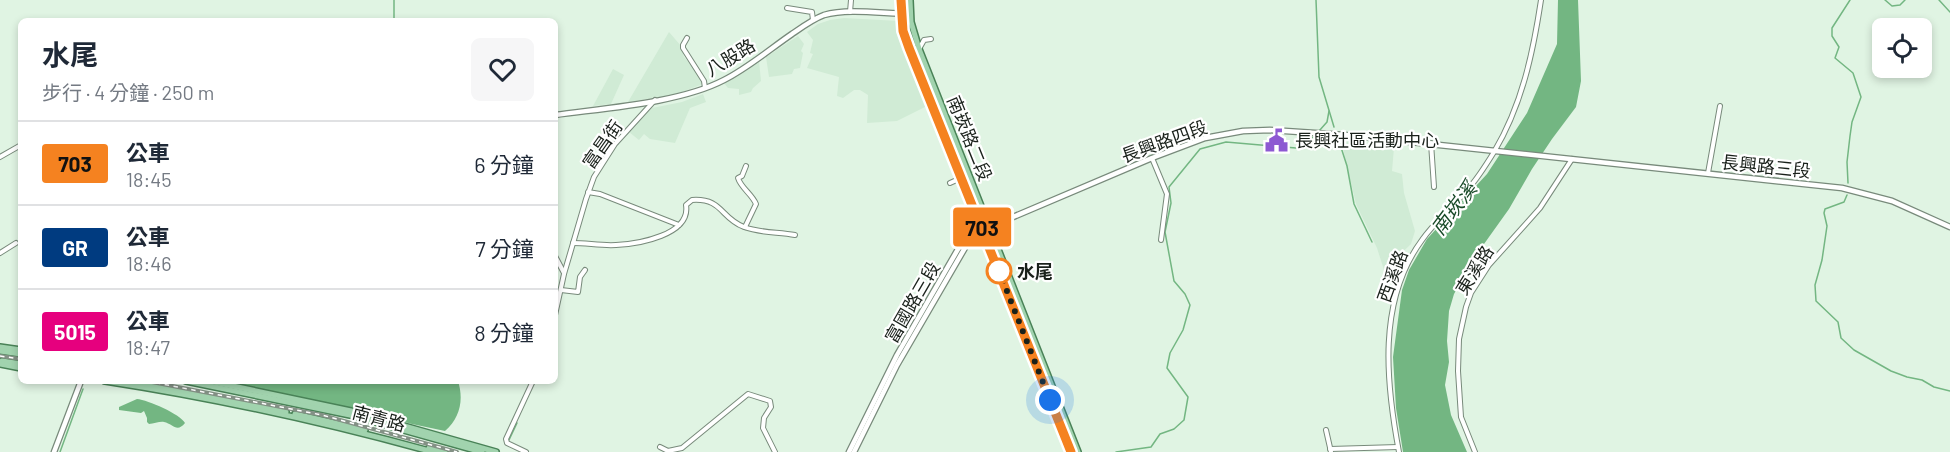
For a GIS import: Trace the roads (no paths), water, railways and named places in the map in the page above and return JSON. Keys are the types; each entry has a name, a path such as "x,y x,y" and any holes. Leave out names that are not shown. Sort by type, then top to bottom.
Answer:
{"main road":[{"name":"南崁路二段","path":"901,0 903,31 909,48 1071,452"},
{"name":"南崁路二段","path":"910,0 910,14 919,49 1078,452"},
{"path":"0,347 18,350"},
{"path":"0,351 18,354"},
{"path":"0,363 18,366"},
{"path":"124,384 287,416 372,435 433,452"},
{"name":"南青路","path":"148,384 346,425 445,452"},
{"name":"南青路","path":"201,384 350,415 482,452"},
{"path":"224,384 307,400 496,452"},
{"name":"南青路","path":"196,393 214,401"},
{"name":"南青路","path":"288,401 307,400"},
{"name":"南青路","path":"287,416 304,416"},
{"name":"南青路","path":"386,421 418,435"}],"street":[{"path":"850,13 851,0"},
{"name":"西溪路","path":"1399,449 1391,408 1388,359 1393,309 1402,274 1423,238 1467,190 1498,150 1514,114 1528,72 1541,0"},
{"path":"787,8 812,12 813,20"},
{"name":"八股路","path":"558,115 680,96 705,88 725,80 813,20 823,16 850,13 910,14"},
{"path":"687,38 683,48 704,81 705,88"},
{"path":"919,49 924,40 931,39"},
{"name":"富昌街","path":"558,302 588,192 598,169 615,144 656,100"},
{"path":"1708,173 1720,106"},
{"name":"長興路四段","path":"989,225 1205,138 1243,131 1270,129 1498,150"},
{"path":"1431,143 1434,187"},
{"path":"0,157 18,147"},
{"name":"長興路三段","path":"1498,150 1853,189 1892,201 1950,227"},
{"path":"1152,158 1167,194 1161,240"},
{"name":"東溪路","path":"1475,452 1461,417 1458,371 1459,339 1466,307 1471,293 1489,265 1540,208 1572,159"},
{"path":"745,227 756,204 738,178 742,176 746,166"},
{"path":"950,183 962,178"},
{"path":"588,192 600,194 679,225"},
{"path":"573,243 613,246 664,234 679,225 687,214 686,205 692,200 700,199 711,201 733,221 745,227 795,235"},
{"path":"982,227 989,225"},
{"name":"富國路三段","path":"854,452 914,324 965,237 975,227 982,227"},
{"path":"0,253 16,243"},
{"path":"558,262 564,274"},
{"path":"561,290 578,292 580,277 585,270"},
{"path":"54,452 80,384"},
{"path":"526,452 507,443 506,439 532,384"},
{"name":"富國路三段","path":"849,452 882,390"},
{"path":"660,447 668,451 682,448 748,394 770,401 771,407 764,418 763,428 776,452"},
{"path":"1326,430 1331,451 1399,449"}],"waterway":[{"path":"394,0 394,18"},
{"path":"1316,0 1319,77 1334,127"},
{"path":"1848,183 1847,162 1852,122 1861,97 1853,73 1835,58 1839,47 1832,36 1832,28 1850,0"},
{"path":"1885,0 1892,6 1900,5 1905,0"},
{"path":"1939,0 1950,12"},
{"path":"1319,131 1327,122 1329,111"},
{"path":"1116,452 1151,447 1160,434 1174,429 1184,420 1188,397 1167,368 1170,353 1183,330 1190,305 1185,294 1174,281 1165,232 1171,203 1169,187 1200,149 1226,142 1296,148 1309,142 1316,134"},
{"path":"1338,138 1347,166 1354,204 1372,242"},
{"path":"1847,195 1844,202 1825,209 1827,226 1822,260 1815,285 1816,301 1838,322 1841,338 1854,350 1891,371 1950,391"},
{"path":"60,452 83,389"},
{"path":"509,440 517,423"}],"railway":[{"path":"0,356 18,359"},
{"path":"162,384 322,415 457,452"}],"place":[{"name":"長興社區活動中心","path":"1277,140"},
{"name":"水尾","path":"999,271"}],"water label":[{"name":"南崁溪","path":"1453,208"}]}
